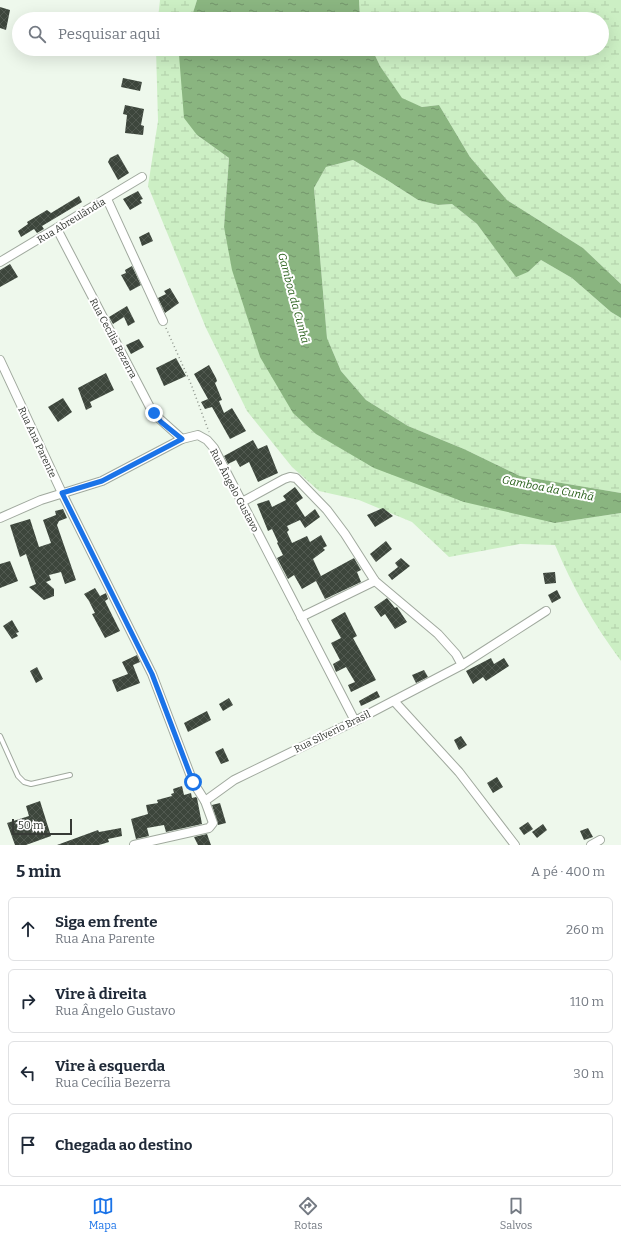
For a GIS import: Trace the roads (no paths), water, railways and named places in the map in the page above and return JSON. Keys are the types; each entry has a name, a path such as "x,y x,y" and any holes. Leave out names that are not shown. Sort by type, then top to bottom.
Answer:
{"street":[{"name":"Rua Abreulândia","path":"0,262 142,177"},
{"path":"107,199 163,321"},
{"name":"Rua Cecília Bezerra","path":"57,229 154,413 161,422 182,439"},
{"name":"Rua Ana Parente","path":"0,360 62,493 152,674 193,782 205,801 213,823 209,828 134,845"},
{"name":"Rua Ângelo Gustavo","path":"0,518 41,500 102,481 182,439 198,435 207,440 214,448 355,721"},
{"path":"242,502 284,479 290,477 296,478 327,510 345,534 375,581 438,634 456,654 462,665"},
{"path":"301,617 375,581"},
{"name":"Rua Silverio Brasil","path":"205,801 234,780 355,721 462,665 546,611"},
{"path":"394,700 459,772 515,845"},
{"path":"591,845 600,840"}],"lane":[{"path":"0,736 18,776 24,782 31,784 70,774"}],"water":[{"path":"197,0 359,0 360,12 193,12"},
{"name":"Gamboa da Cunhã","path":"179,56 375,56 380,66 402,98 422,107 439,105 470,157 507,200 583,248 621,284 621,318 611,312 572,278 541,260 528,272 516,277 477,224 452,204 438,205 418,200 353,160 326,167 314,188 327,338 341,371 366,400 408,426 464,449 520,476 621,493 621,513 555,523 464,502 374,468 316,434 293,413 260,357 232,270 224,227 229,158 197,135 184,118"}]}
